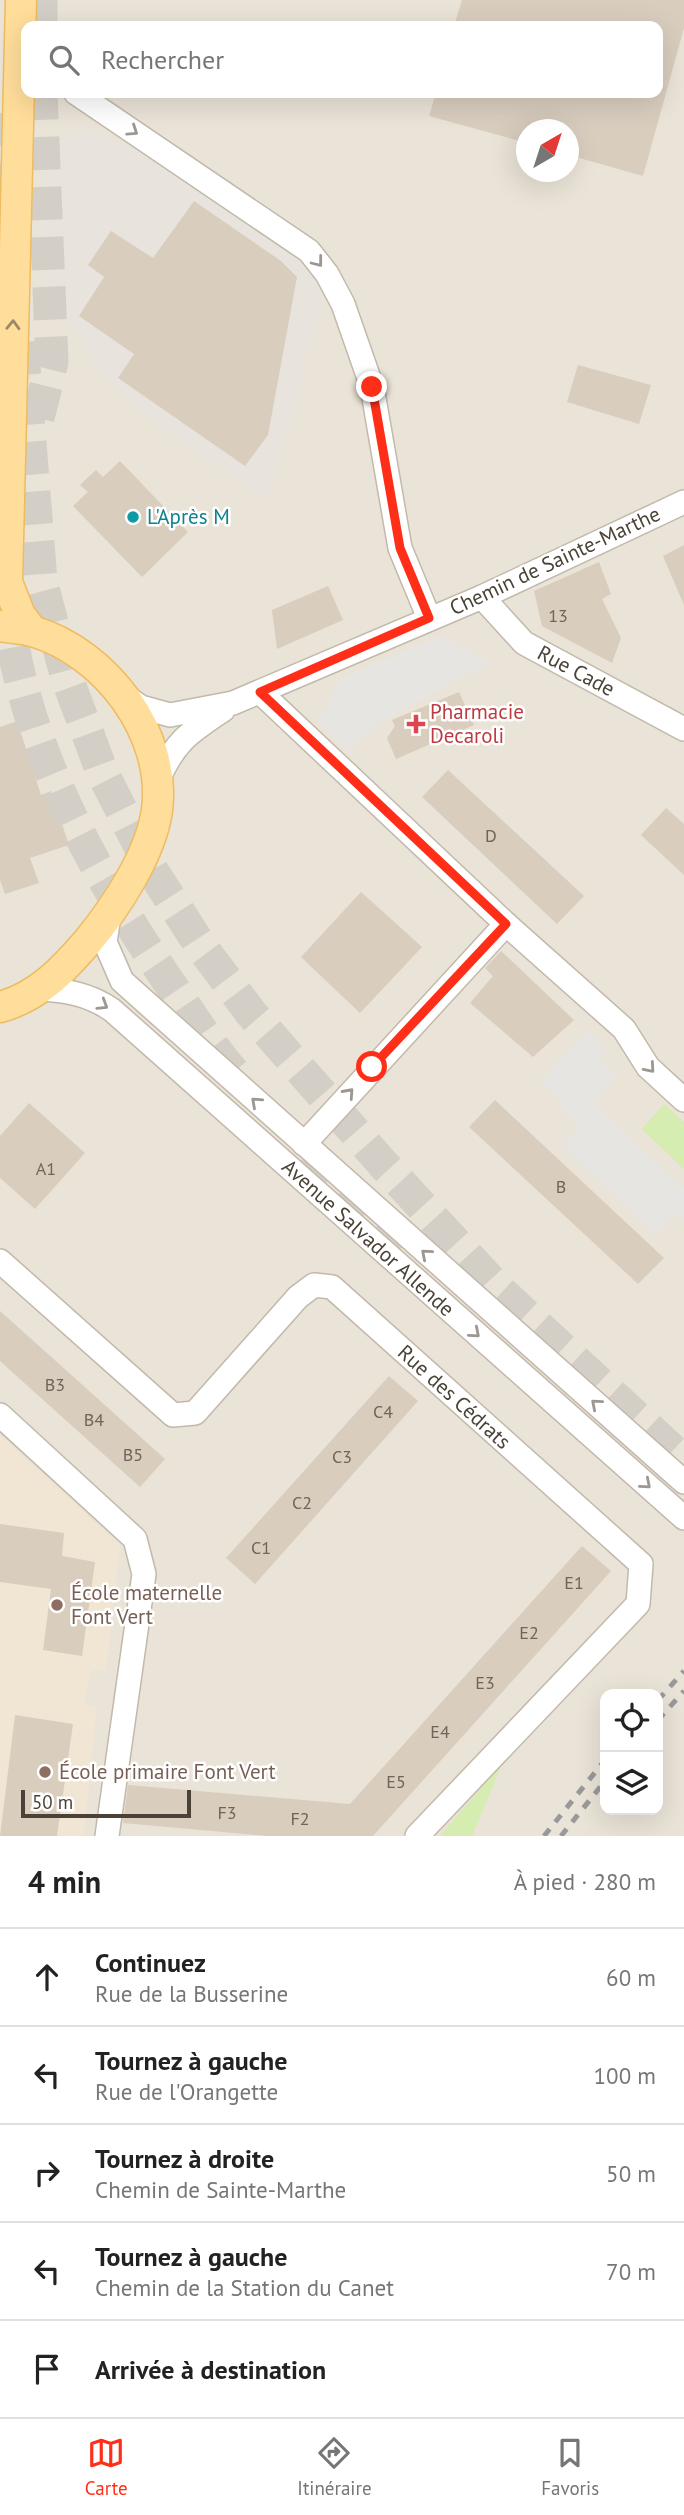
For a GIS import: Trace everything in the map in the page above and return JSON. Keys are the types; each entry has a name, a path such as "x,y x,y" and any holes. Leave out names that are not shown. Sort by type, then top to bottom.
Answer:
{"main road":[{"path":"21,0 15,78 7,582 20,615 32,631"},
{"path":"0,626 32,631 66,647 99,671 125,697 146,734 158,780 157,810 149,840 109,916 61,973 38,989 0,1007"}],"street":[{"path":"83,98 309,251 327,274 343,304 372,387 400,548 429,618"},
{"name":"Chemin de Sainte-Marthe","path":"125,697 141,707 170,715 233,703 482,597 684,502"},
{"name":"Rue Cade","path":"482,597 524,643 684,729"},
{"path":"260,692 506,924 624,1030 648,1067 684,1100"},
{"name":"Chemin de Sainte-Marthe","path":"158,780 169,754 179,742 233,703"},
{"name":"Avenue Salvador Allende","path":"109,916 105,942 122,981 684,1482"},
{"path":"304,1144 506,924"},
{"name":"Avenue Salvador Allende","path":"38,989 71,992 97,1000 111,1010 684,1518"},
{"name":"Rue des Cédrats","path":"0,1261 173,1415 195,1413 298,1297 314,1285 332,1287 641,1564 638,1604 416,1836"},
{"path":"0,1415 135,1539 144,1574 107,1836"}],"shaded area":[{"path":"0,0 684,0 684,1836 0,1836"},
{"path":"79,132 98,133 142,148 310,265 326,291 300,370 306,373 266,499 169,433 108,384 41,277 45,164 58,144"},
{"path":"441,636 490,662 380,723 348,752 315,719 326,708 339,679"},
{"path":"588,1031 607,1050 600,1058 618,1076 594,1104 684,1188 684,1220 675,1213 656,1235 560,1145 580,1125 557,1105 561,1100 539,1083"},
{"path":"0,1435 120,1545 106,1671 92,1670 84,1703 97,1707 84,1836 0,1836"}],"green space":[{"path":"664,1104 684,1122 684,1169 642,1129"},
{"path":"502,1764 472,1836 440,1836"}],"building":[{"path":"462,0 684,0 684,28 643,176 579,158 579,119 516,119 516,140 429,116 434,98 663,98 663,21 456,21"},
{"path":"194,201 281,261 297,277 268,435 245,466 118,378 134,354 79,316 104,277 88,265 111,231 153,258"},
{"path":"578,365 651,385 639,424 567,402"},
{"name":"L'Après M","path":"120,461 188,532 142,577 73,506 88,492 80,485 96,470 103,477"},
{"path":"684,545 684,605 663,556"},
{"path":"599,562 611,594 602,599 621,638 612,663 542,626 534,591"},
{"path":"328,586 343,620 277,649 272,610"},
{"path":"459,692 474,725 396,759 387,738 395,726 392,720"},
{"path":"17,721 41,795 51,791 69,845 30,858 39,883 5,894 0,880 0,727"},
{"path":"448,770 584,896 557,924 422,797"},
{"path":"666,808 684,824 684,875 641,835"},
{"path":"361,892 422,947 360,1013 301,957"},
{"path":"501,951 574,1020 533,1057 470,1003 493,976 485,968"},
{"path":"495,1100 664,1258 638,1284 469,1127"},
{"path":"29,1103 85,1153 35,1209 0,1178 0,1136"},
{"path":"0,1311 165,1459 140,1487 0,1361"},
{"path":"389,1376 418,1401 255,1584 226,1558"},
{"path":"0,1524 64,1533 62,1556 95,1562 82,1656 43,1650 51,1589 0,1582"},
{"path":"582,1546 611,1571 373,1836 267,1836 123,1823 128,1785 350,1804"},
{"path":"15,1715 73,1724 57,1836 0,1836"}],"tunnel":[{"path":"41,0 41,21"},
{"path":"38,418 52,362 41,98"},
{"path":"0,113 7,187"},
{"path":"22,342 41,581 67,678 102,772 153,872 200,945 251,1013 383,1164 500,1291 684,1461"},
{"path":"6,598 14,650 26,700 62,797 110,890 137,934 202,1031 241,1081"},
{"path":"307,1155 397,1252"}],"railway":[{"path":"663,1694 684,1671"},
{"path":"663,1714 684,1691"},
{"path":"544,1836 600,1766"},
{"path":"561,1836 600,1787"}],"place":[{"name":"L'Après M","path":"133,517"},
{"name":"Pharmacie Decaroli","path":"416,724"},
{"name":"École maternelle Font Vert","path":"57,1605"},
{"name":"École primaire Font Vert","path":"45,1772"}],"route":[{"path":"372,387 400,548 429,618 260,692 506,924 372,1067"}]}
